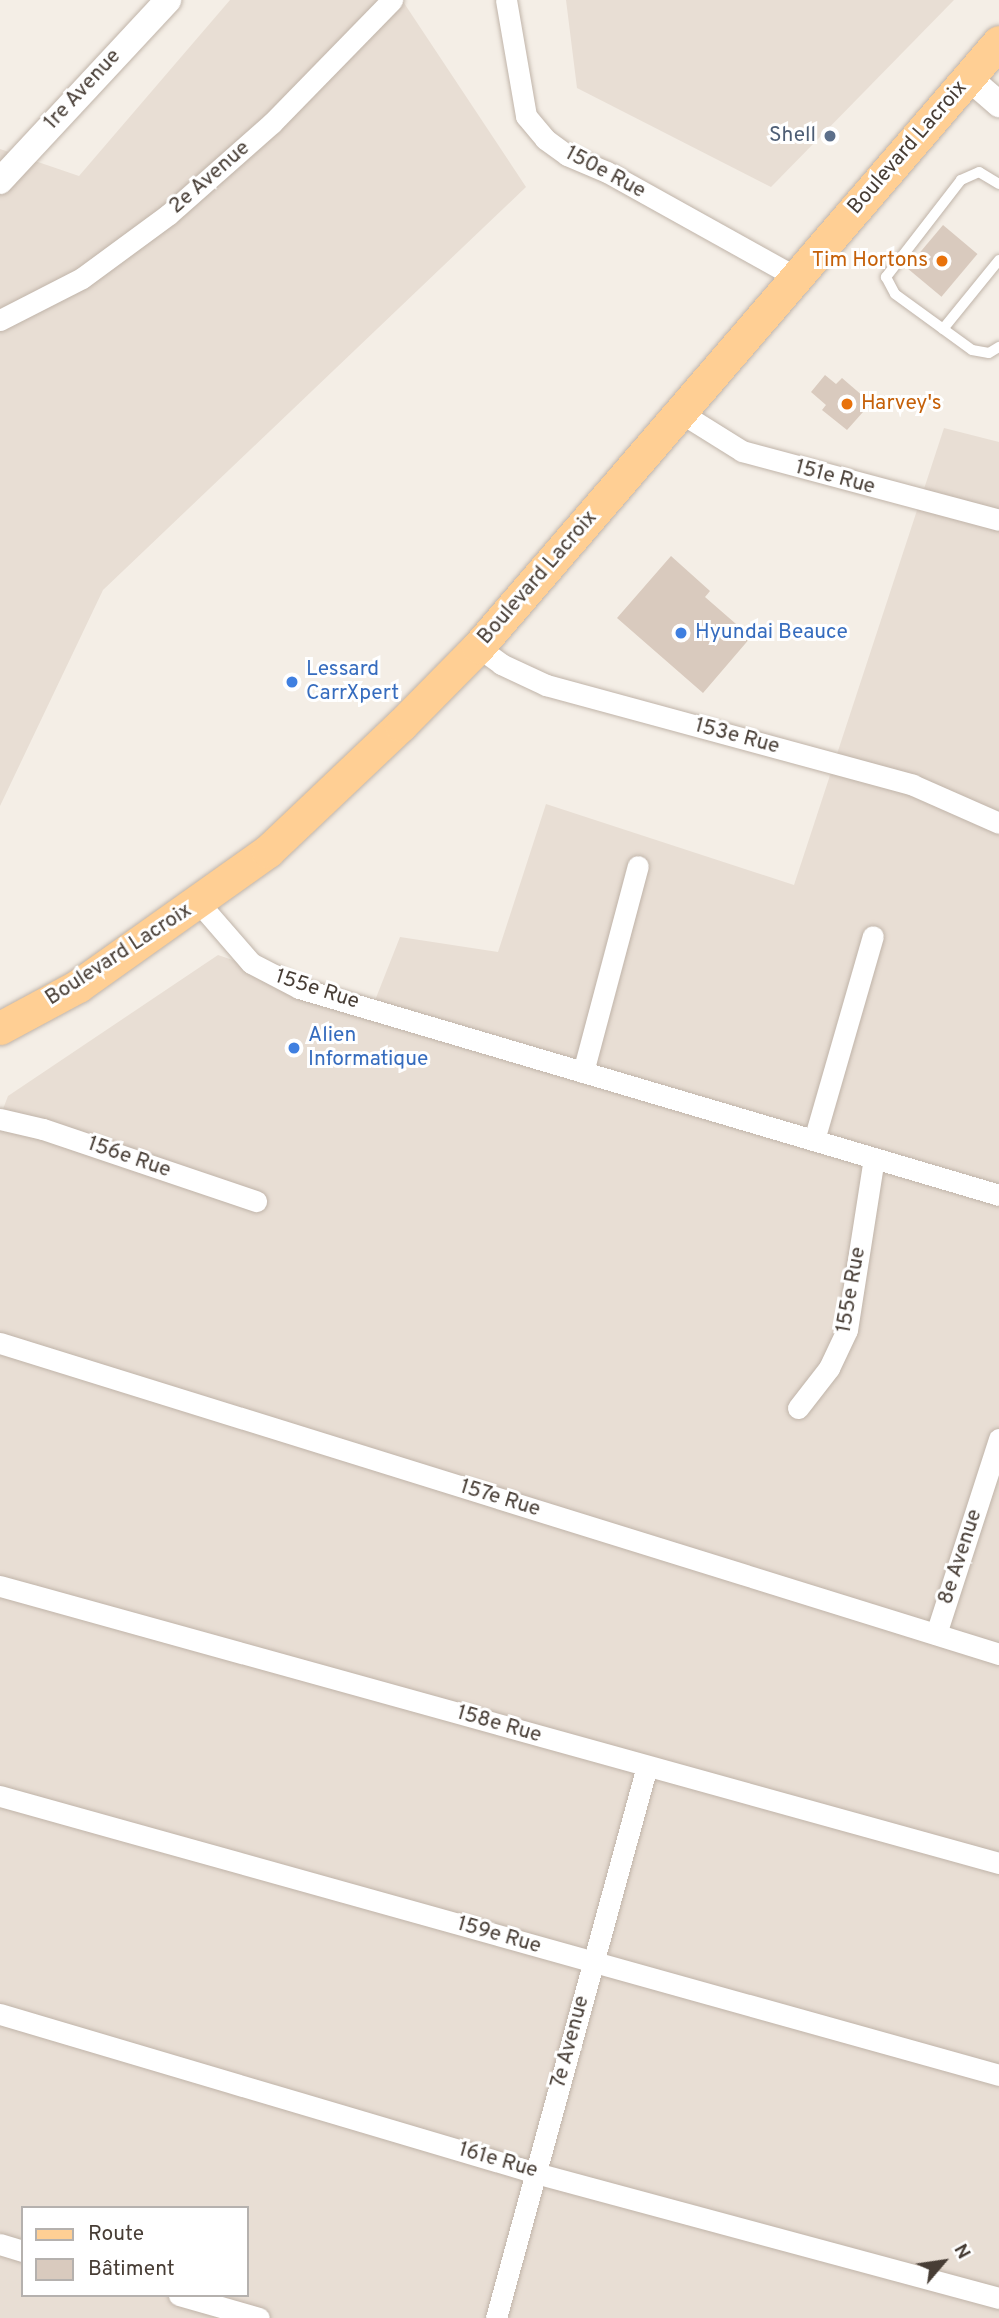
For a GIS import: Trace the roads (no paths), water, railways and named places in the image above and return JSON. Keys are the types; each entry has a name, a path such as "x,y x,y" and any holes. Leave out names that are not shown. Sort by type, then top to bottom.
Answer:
{"main road":[{"name":"Boulevard Lacroix","path":"0,1028 78,986 200,902 268,851 333,792 478,647 999,43"}],"street":[{"name":"1re Avenue","path":"0,181 167,0"},
{"name":"2e Avenue","path":"0,320 82,278 169,214 272,123 392,0"},
{"name":"150e Rue","path":"506,0 526,116 545,139 567,155 607,172 796,277"},
{"path":"969,78 999,104"},
{"name":"151e Rue","path":"681,413 741,451 999,520"},
{"name":"153e Rue","path":"478,647 501,664 546,685 913,785 999,823"},
{"path":"583,1072 638,866"},
{"name":"155e Rue","path":"200,902 238,951 268,975 299,988 999,1195"},
{"path":"814,1140 873,936"},
{"name":"156e Rue","path":"0,1119 43,1129 256,1202"},
{"name":"155e Rue","path":"798,1408 829,1368 847,1330 874,1158"},
{"name":"157e Rue","path":"0,1343 999,1654"},
{"name":"8e Avenue","path":"936,1634 999,1439"},
{"name":"158e Rue","path":"0,1586 999,1863"},
{"name":"7e Avenue","path":"496,2318 647,1766"},
{"name":"159e Rue","path":"0,1796 999,2075"},
{"name":"161e Rue","path":"0,2014 536,2173 999,2298"},
{"path":"0,2244 21,2250"},
{"path":"186,2297 259,2318"}],"lane":[{"path":"999,184 979,172 961,180 889,267 886,277 895,294 972,350 989,354 999,347"},
{"path":"943,329 999,260"}],"place":[{"name":"Shell","path":"830,136"},
{"name":"Tim Hortons","path":"942,261"},
{"name":"Harvey's","path":"847,404"},
{"name":"Hyundai Beauce","path":"681,633"},
{"name":"Lessard CarrXpert","path":"292,682"},
{"name":"Alien Informatique","path":"294,1048"}]}
